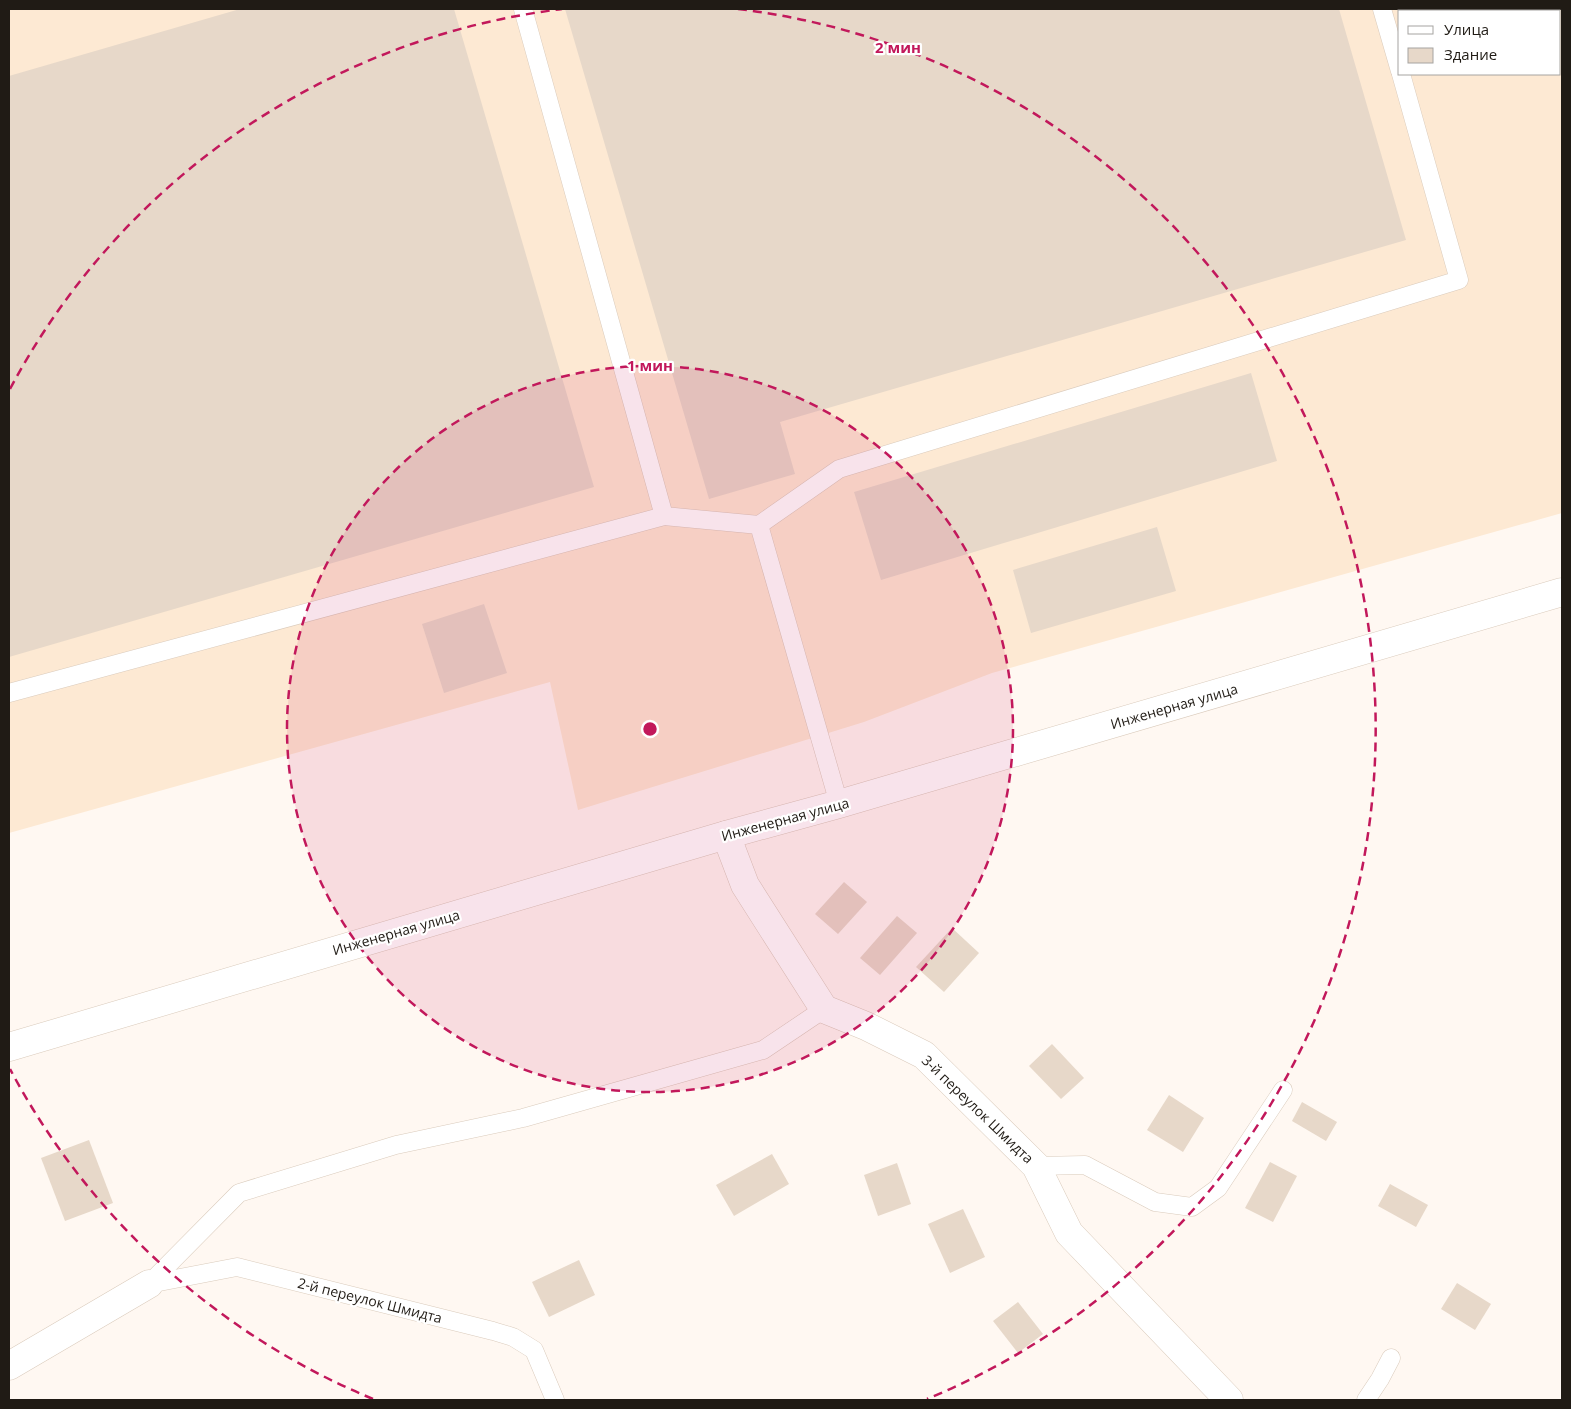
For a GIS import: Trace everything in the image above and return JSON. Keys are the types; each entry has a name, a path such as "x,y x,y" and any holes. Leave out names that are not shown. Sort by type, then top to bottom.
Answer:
{"street":[{"name":"Инженерная улица","path":"9,1047 726,835 839,804 1562,592"},
{"path":"726,835 745,885 824,1010"},
{"name":"3-й переулок Шмидта","path":"824,1010 866,1026 924,1055 1036,1166 1069,1233 1229,1400"},
{"path":"9,1366 149,1284"}],"lane":[{"path":"524,9 664,516"},
{"path":"1382,9 1398,65"},
{"path":"9,693 664,516 758,525 839,469 1459,280 1401,75"},
{"path":"758,525 839,804"},
{"path":"149,1284 239,1193 396,1145 523,1118 763,1050 824,1010"},
{"path":"1036,1166 1085,1165 1155,1202 1192,1207 1218,1188 1283,1090"},
{"name":"2-й переулок Шмидта","path":"149,1284 237,1267 493,1331 514,1337 534,1350 556,1400"},
{"path":"1366,1400 1391,1358"}],"shaded area":[{"path":"9,9 1562,9 1562,513 992,673 864,722 578,810 550,682 9,833"}],"building":[{"path":"240,9 454,9 594,487 9,657 9,76"},
{"path":"565,9 1339,9 1406,240 780,422 795,474 709,499"},
{"path":"1251,373 1277,461 881,580 854,492"},
{"path":"1157,527 1176,591 1031,633 1013,570"},
{"path":"484,604 507,673 444,693 422,624"},
{"path":"844,882 867,902 838,934 815,914"},
{"path":"897,916 917,933 880,975 860,958"},
{"path":"952,928 979,953 944,992 916,967"},
{"path":"1052,1044 1084,1078 1061,1099 1029,1066"},
{"path":"1169,1095 1204,1118 1183,1152 1147,1130"},
{"path":"1302,1102 1337,1122 1326,1141 1292,1121"},
{"path":"89,1140 113,1203 65,1221 41,1158"},
{"path":"772,1154 789,1184 734,1216 716,1185"},
{"path":"1270,1162 1297,1176 1273,1222 1245,1208"},
{"path":"897,1163 911,1204 878,1216 864,1175"},
{"path":"1390,1184 1428,1205 1416,1227 1378,1206"},
{"path":"963,1209 985,1257 950,1273 928,1224"},
{"path":"579,1260 595,1295 549,1317 532,1282"},
{"path":"1457,1283 1491,1304 1475,1330 1441,1309"},
{"path":"1018,1302 1043,1334 1018,1353 993,1321"}]}
